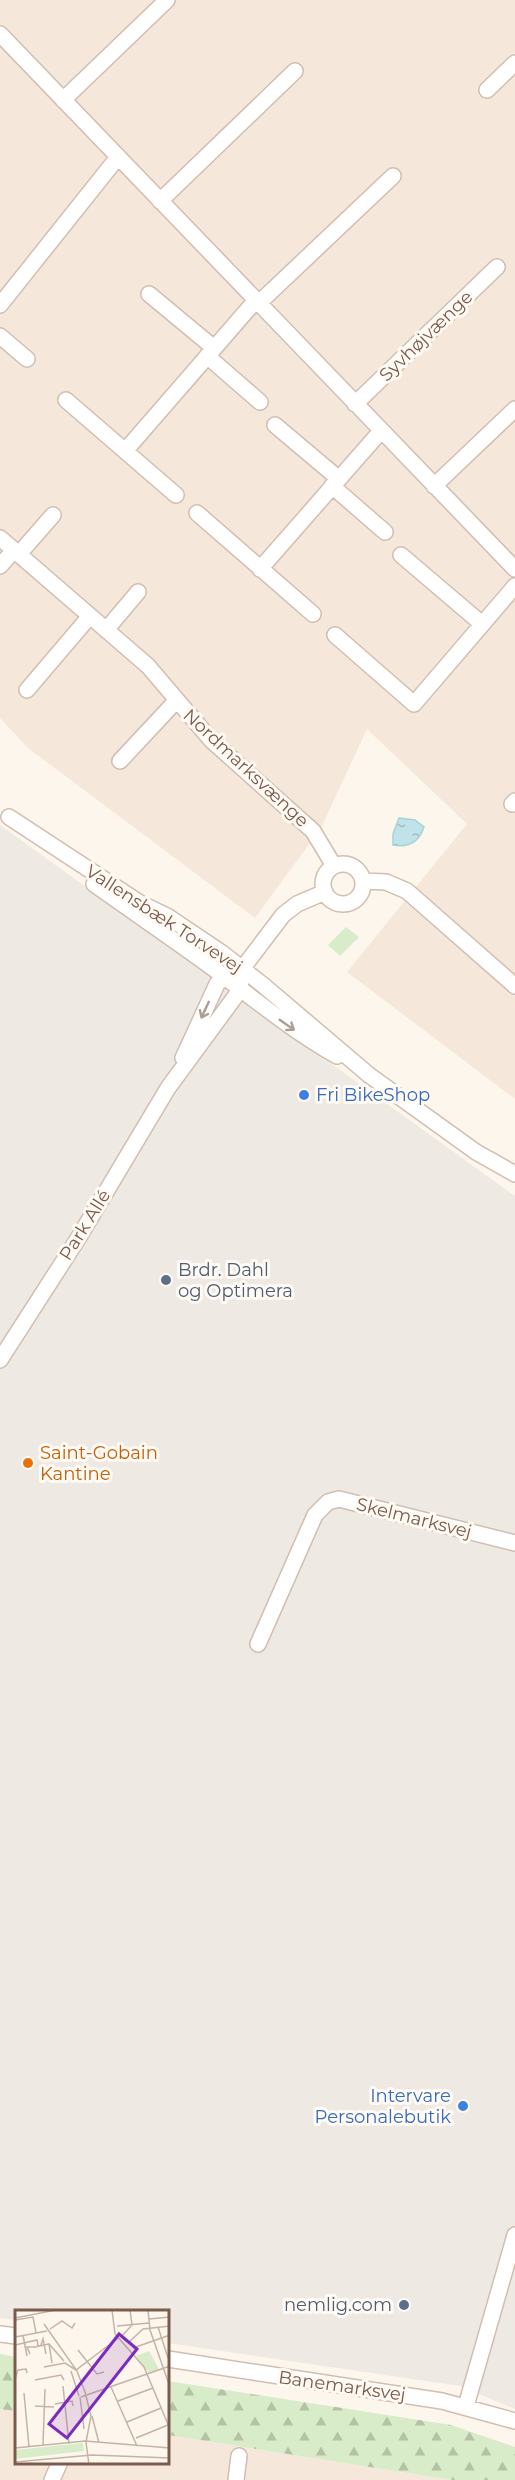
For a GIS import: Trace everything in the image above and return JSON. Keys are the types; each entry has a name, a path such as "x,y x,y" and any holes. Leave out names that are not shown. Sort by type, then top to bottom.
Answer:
{"street":[{"path":"63,100 167,0"},
{"path":"0,34 515,569"},
{"path":"487,90 515,63"},
{"path":"160,201 295,71"},
{"path":"0,304 118,157"},
{"path":"125,451 258,300 393,176"},
{"name":"Syvhøjvænge","path":"355,404 497,267"},
{"path":"149,294 260,402"},
{"path":"0,336 27,359"},
{"path":"66,400 176,495"},
{"path":"435,486 515,409"},
{"path":"275,425 385,532"},
{"path":"260,569 381,431"},
{"path":"197,513 313,614"},
{"path":"0,566 53,515"},
{"name":"Nordmarksvænge","path":"0,538 148,666 211,740 313,831 334,866"},
{"path":"402,555 482,624"},
{"path":"335,634 414,704 515,586"},
{"path":"106,630 138,592"},
{"path":"27,690 90,616"},
{"name":"Nordmarksvænge","path":"120,761 176,701"},
{"name":"Vallensbæk Torvevej","path":"4,814 141,903 166,916 242,969 369,1075 476,1152 515,1174"},
{"name":"Vallensbæk Torvevej","path":"4,814 66,864 306,1038 369,1075"},
{"path":"349,865 360,874 363,881 360,895 349,903 334,902 325,892 323,880 334,866 349,865"},
{"path":"363,881 386,882 407,891 515,986"},
{"path":"223,977 242,969 283,915 297,904 325,892"},
{"path":"240,990 242,969"},
{"name":"Park Allé","path":"168,1088 217,984 223,977"},
{"name":"Park Allé","path":"0,1360 79,1237 168,1088 240,990"},
{"name":"Skelmarksvej","path":"258,1644 315,1515 328,1502 339,1499 515,1543"},
{"path":"466,2406 515,2235"},
{"path":"0,2334 15,2336"},
{"name":"Banemarksvej","path":"170,2360 466,2406 515,2421"},
{"path":"236,2480 239,2456"},
{"path":"52,2480 58,2465"}],"shaded area":[{"path":"0,0 515,0 515,1099 347,972 467,824 367,729 321,828 255,918 28,748 0,718"},
{"path":"0,825 515,1196 515,2409 460,2386 170,2343 170,2310 15,2310 15,2320 0,2318"},
{"path":"0,2409 15,2411 15,2465 170,2465 170,2435 452,2480 0,2480"}],"green space":[{"path":"346,927 359,937 340,956 328,945"},
{"path":"0,2354 15,2357 15,2411 0,2409"},
{"path":"170,2381 451,2425 515,2447 515,2480 452,2480 170,2435"}],"water":[{"path":"399,818 415,820 424,827 419,837 409,845 393,845 393,834"}],"place":[{"name":"Fri BikeShop","path":"304,1095"},
{"name":"Brdr. Dahl og Optimera","path":"166,1280"},
{"name":"Saint-Gobain Kantine","path":"28,1463"},
{"name":"Intervare Personalebutik","path":"463,2106"},
{"name":"nemlig.com","path":"404,2305"}]}
